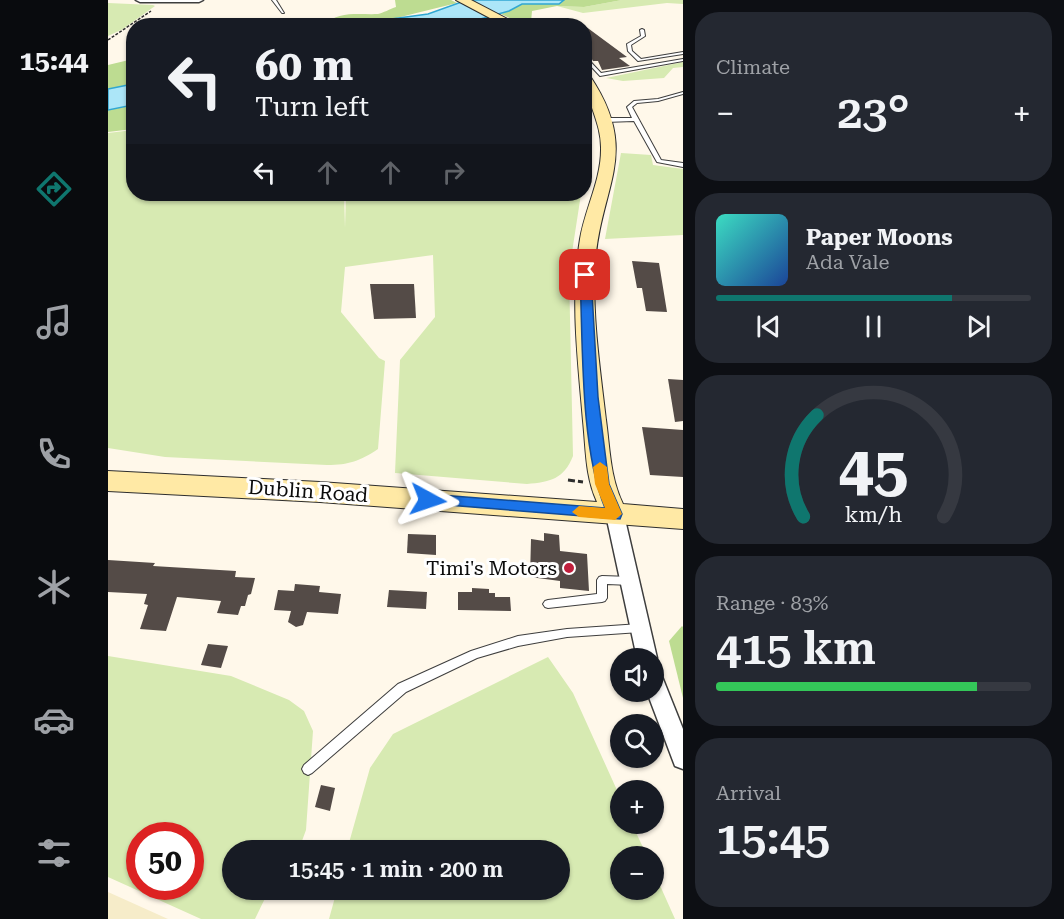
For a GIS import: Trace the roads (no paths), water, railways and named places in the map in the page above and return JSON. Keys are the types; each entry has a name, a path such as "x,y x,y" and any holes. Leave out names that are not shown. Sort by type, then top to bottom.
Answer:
{"main road":[{"path":"462,0 500,18"},
{"path":"592,91 605,120 609,143 608,175 588,246 585,288 592,397 602,484 615,514"},
{"name":"Dublin Road","path":"108,481 352,494 683,519"}],"street":[{"path":"140,0 199,0"},
{"path":"615,514 645,648"},
{"path":"662,702 683,758"}],"lane":[{"path":"274,0 283,12"},
{"path":"642,30 643,36 629,44 630,51 647,66"},
{"path":"640,60 683,53"},
{"path":"592,65 600,75 683,60"},
{"path":"683,93 658,100 636,102 629,107 659,161 683,165"},
{"path":"605,120 636,119"},
{"path":"548,604 602,598 602,580 631,581"},
{"path":"308,769 402,688 475,654 519,641 557,635 640,628"}],"water":[{"path":"467,0 564,0 559,4 522,4 509,11 484,18 399,18 428,14"},
{"path":"126,85 126,106 108,110 108,89"}],"place":[{"name":"Timi's Motors","path":"569,568"}]}
